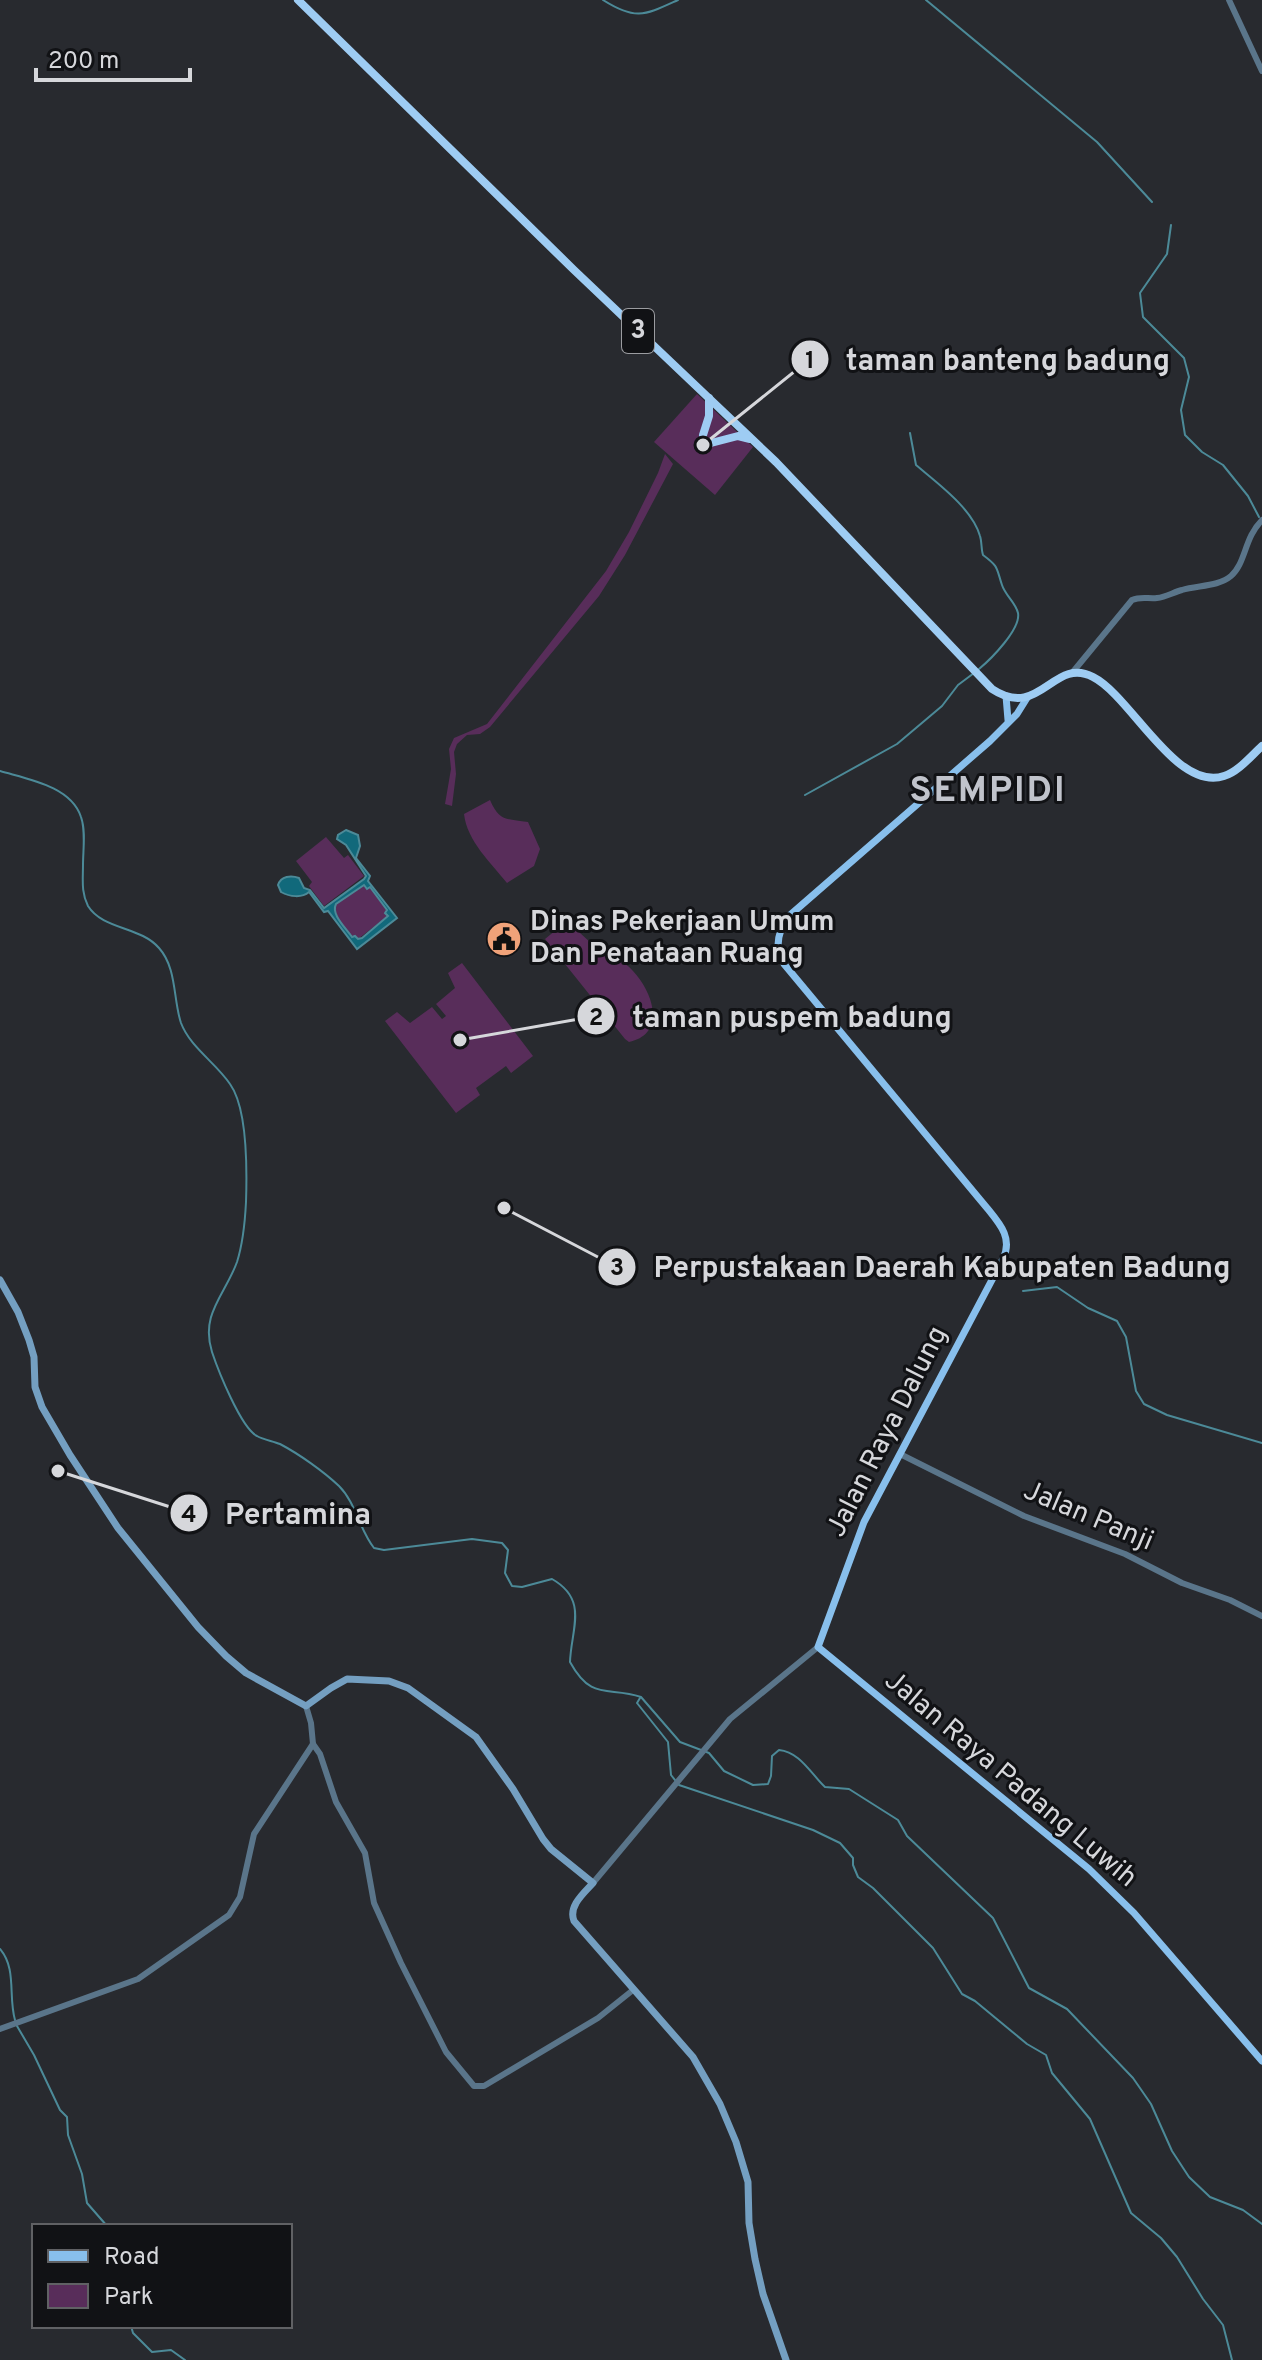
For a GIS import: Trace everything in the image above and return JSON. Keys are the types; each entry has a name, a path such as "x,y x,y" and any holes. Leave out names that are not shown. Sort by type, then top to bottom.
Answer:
{"highway":[{"name":"3","path":"298,0 450,151 817,502 951,648 992,689 1006,696"},
{"path":"703,435 709,416 709,398"},
{"path":"711,443 738,436 754,441"},
{"path":"1006,696 1027,698 1063,675 1086,674 1097,679 1174,758 1200,776 1217,777 1231,773 1262,746"}],"main road":[{"path":"1006,696 1008,723"},
{"path":"1008,723 1021,710 1027,698"},
{"name":"Jalan Raya Dalung","path":"818,1647 864,1522 1006,1252 1006,1237 1001,1225 794,977 777,952 781,930 789,916 1008,723"},
{"path":"0,1280 18,1312 32,1349 35,1387 42,1407 118,1528 198,1627 246,1673 306,1706 347,1679 389,1681 408,1688 476,1737 551,1849 593,1883 575,1905 571,1915 575,1923 693,2057 711,2086 730,2128 748,2182 749,2223 763,2294 787,2359"},
{"name":"Jalan Raya Padang Luwih","path":"818,1647 1100,1879 1159,1941 1262,2061"}],"street":[{"path":"1229,0 1262,71"},
{"path":"1072,673 1132,600 1160,598 1217,583 1233,575 1254,528 1262,520"},
{"name":"Jalan Panji","path":"900,1454 1024,1516 1125,1554 1182,1583 1230,1600 1262,1616"},
{"path":"593,1883 738,1711 818,1647"},
{"path":"306,1706 313,1744 336,1802 365,1853 374,1903 414,1991 454,2064 474,2086 484,2086 598,2018 633,1990"},
{"path":"0,2029 138,1979 223,1921 240,1897 254,1834 313,1744"}],"green space":[{"path":"697,394 753,447 715,495 654,442"},
{"path":"665,454 673,464 625,555 599,596 490,727 480,734 467,735 457,744 452,806 445,804 451,769 449,749 454,738 487,724 606,571 629,532"},
{"path":"490,800 504,818 528,822 540,849 534,866 507,883 475,842 466,824 464,814"},
{"path":"326,837 344,858 348,855 364,876 324,906 309,886 312,882 296,861"},
{"path":"364,884 379,897 388,916 358,939 341,924 335,908 336,904"},
{"path":"567,921 604,955 617,958 629,967 640,980 653,1010 652,1024 644,1035 629,1042 625,1039 545,939"},
{"path":"462,963 533,1056 511,1073 506,1066 476,1088 480,1095 456,1113 385,1021 397,1012 410,1023 432,1007 442,1019 446,1016 436,1004 455,988 448,973"}],"water":[{"path":"346,830 358,835 360,846 356,858 370,876 368,881 397,918 357,949 309,892 299,896 288,895 281,892 278,885 287,877 299,878 304,888 310,890 324,908 364,879 366,876 346,845 337,839","holes":["364,885 367,889 370,887 388,916 358,939 352,937 342,924 335,908 336,904"]}],"waterway":[{"path":"603,0 624,11 640,14 678,0"},
{"path":"926,0 1097,142 1152,202"},
{"path":"1171,225 1167,254 1140,293 1143,317 1184,358 1189,377 1181,410 1185,435 1202,452 1223,465 1248,496 1259,517"},
{"path":"910,433 916,465 970,516 980,536 983,555 996,568 1003,589 1018,613 1010,635 979,669"},
{"path":"805,795 897,744 942,706 958,685 974,673"},
{"path":"0,771 47,785 76,806 83,828 83,886 88,906 103,920 142,936 159,948 169,965 178,1014 185,1032 224,1076 236,1095 245,1141 244,1225 237,1262 211,1316 209,1339 237,1411 251,1431 295,1453 339,1486 350,1500 374,1548 384,1550 472,1539 502,1543 508,1550 505,1573 512,1586 522,1587 552,1579 571,1596 575,1616 570,1662 578,1675 593,1688 641,1697 680,1742 709,1753 724,1771 753,1785 768,1784 772,1756 779,1750 799,1759 825,1787 849,1789 898,1820 907,1836 993,1918 1029,1988 1067,2009 1133,2078 1151,2104 1172,2151 1189,2177 1210,2197 1243,2210 1262,2224"},
{"path":"1023,1291 1057,1287 1088,1308 1117,1321 1126,1337 1136,1391 1144,1404 1167,1415 1262,1443"},
{"path":"640,1698 637,1703 668,1742 671,1775 679,1785 813,1830 840,1843 853,1858 858,1877 933,1948 962,1994 1046,2055 1052,2073 1090,2119 1131,2213 1161,2238 1177,2257 1223,2325 1232,2360"},
{"path":"0,1949 9,1965 15,2020"},
{"path":"17,2026 60,2110 67,2117 68,2135 82,2174 87,2203 105,2224"},
{"path":"132,2328 152,2352 171,2350 185,2360"}],"place":[{"name":"taman banteng badung","path":"703,445"},
{"name":"Dinas Pekerjaan Umum Dan Penataan Ruang","path":"504,939"},
{"name":"taman puspem badung","path":"460,1040"},
{"name":"Perpustakaan Daerah Kabupaten Badung","path":"504,1208"},
{"name":"Pertamina","path":"58,1471"}],"district":[{"name":"SEMPIDI","path":"988,792"}]}
